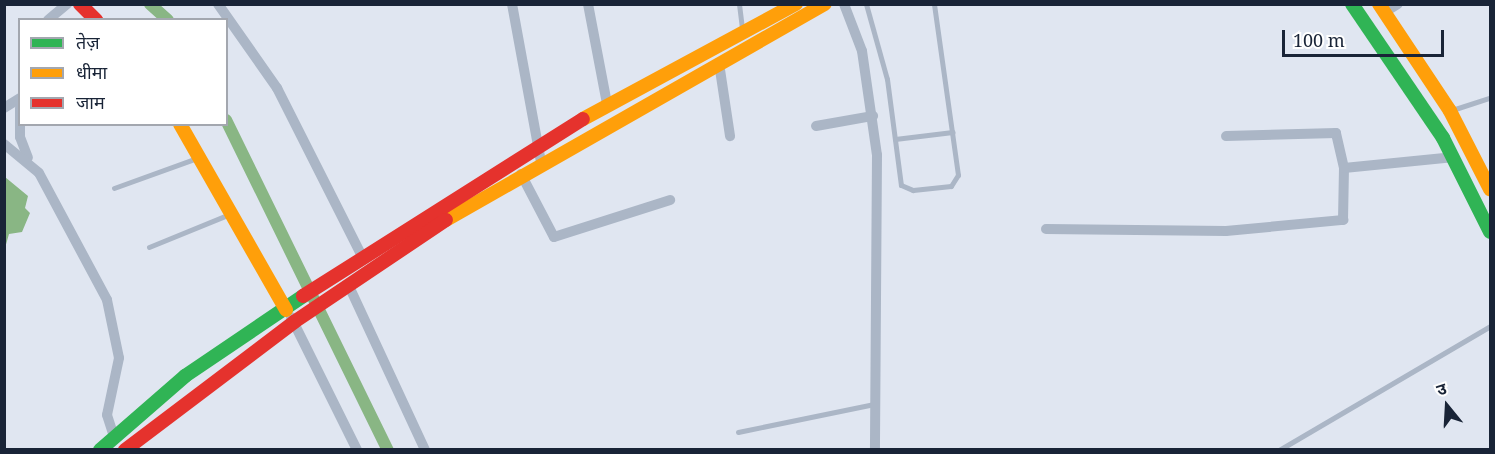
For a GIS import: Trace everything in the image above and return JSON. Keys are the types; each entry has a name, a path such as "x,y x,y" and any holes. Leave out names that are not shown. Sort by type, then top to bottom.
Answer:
{"main road":[{"path":"80,4 94,18"},
{"path":"100,450 185,376 286,310 337,272 534,147 607,104 796,4"},
{"path":"125,450 347,285 521,174 825,4"},
{"path":"1352,4 1443,138 1491,232"},
{"path":"1382,8 1450,111 1491,189"},
{"path":"181,126 233,213 286,310"},
{"path":"1443,138 1460,128"}],"street":[{"path":"50,18 67,4"},
{"path":"218,4 228,18"},
{"path":"512,4 534,147 541,162"},
{"path":"588,4 607,104"},
{"path":"844,4 862,51 873,116 877,404 875,450"},
{"path":"1382,8 1398,4"},
{"path":"228,18 277,88 362,256"},
{"path":"719,63 730,136"},
{"path":"4,108 18,99"},
{"path":"816,126 873,116"},
{"path":"20,126 20,137 28,159 108,300 118,358 107,415 114,436"},
{"path":"1046,229 1226,231 1335,224 1346,211 1340,138 1332,132 1226,136"},
{"path":"4,144 28,159"},
{"path":"1344,168 1454,157"},
{"path":"521,174 554,237 670,200"},
{"path":"347,285 425,450"},
{"path":"286,310 300,318 357,450"}],"lane":[{"path":"738,4 742,34"},
{"path":"866,4 887,79 903,189 943,187 958,180 934,4"},
{"path":"1450,111 1491,98"},
{"path":"895,139 953,132"},
{"path":"114,188 200,157"},
{"path":"148,248 233,213"},
{"path":"1279,450 1491,326"},
{"path":"738,432 877,404"}],"shaded area":[{"path":"5,177 28,196 25,208 30,213 22,232 9,234 5,248"}],"waterway":[{"path":"150,4 166,18"},
{"path":"228,124 388,450"}],"traffic: fast":[{"path":"1352,4 1443,138 1490,232"},
{"path":"100,450 185,376 303,296"}],"traffic: slow":[{"path":"583,119 796,4"},
{"path":"446,220 825,4"},
{"path":"1379,4 1450,111 1490,189"},
{"path":"181,126 286,310"}],"traffic: jam":[{"path":"80,4 94,18"},
{"path":"303,296 583,119"},
{"path":"125,450 294,322 446,220"}]}
